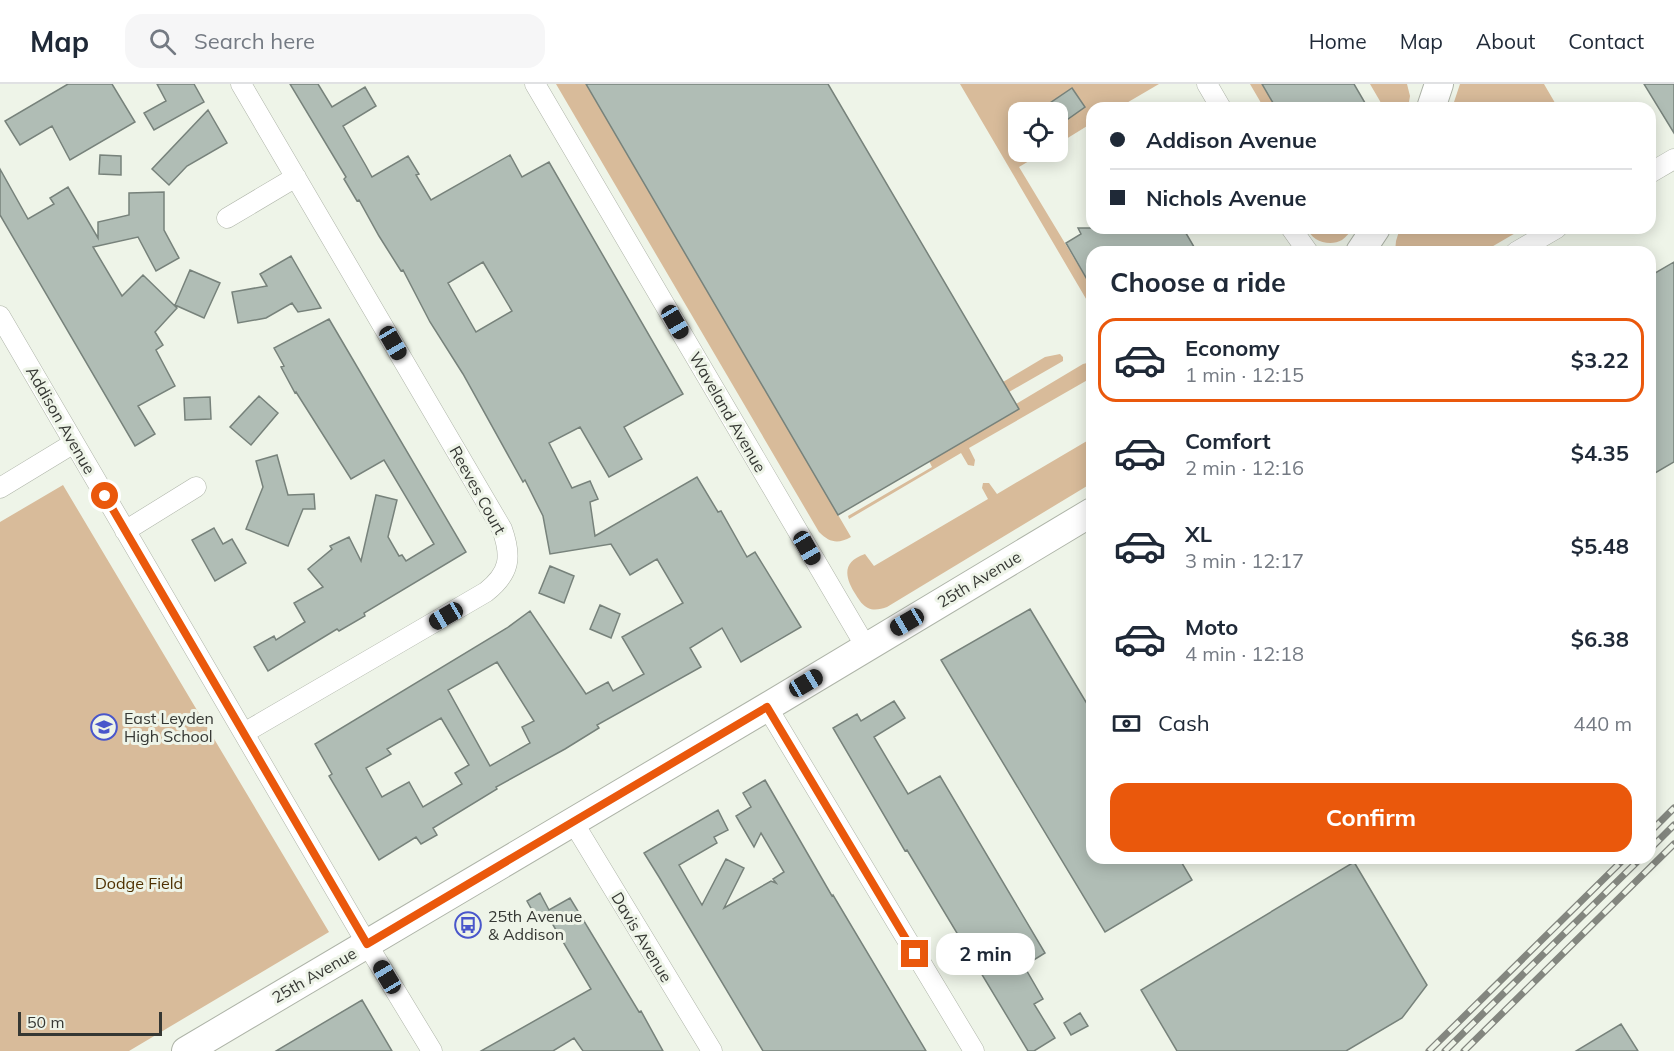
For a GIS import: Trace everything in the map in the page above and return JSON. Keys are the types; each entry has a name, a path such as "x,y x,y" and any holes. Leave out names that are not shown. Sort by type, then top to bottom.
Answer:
{"street":[{"name":"Reeves Court","path":"241,84 502,529 508,546 507,565 499,582 486,592 244,733"},
{"name":"Waveland Avenue","path":"535,84 866,647"},
{"path":"1207,84 1218,102"},
{"path":"1433,102 1438,84"},
{"path":"1656,170 1674,159"},
{"path":"227,218 296,177"},
{"path":"1526,246 1547,234"},
{"name":"Addison Avenue","path":"0,316 367,944 432,1051"},
{"path":"0,488 74,443"},
{"path":"125,531 195,488"},
{"name":"25th Avenue","path":"186,1051 1086,516"},
{"path":"767,707 974,1051"},
{"name":"Davis Avenue","path":"573,822 712,1051"}],"green space":[{"path":"556,84 586,84 851,537 842,541 834,541 819,532"},
{"path":"960,84 1159,84 1128,102 1086,102 1086,127 1068,138 1068,102 1008,102 1008,162 1027,162 1019,167 1086,278 1086,299"},
{"path":"1250,84 1319,84 1330,102 1260,102"},
{"path":"1370,84 1407,84 1409,102 1380,102"},
{"path":"1460,84 1544,84 1554,102 1454,102"},
{"path":"1311,234 1348,234 1342,240 1332,243 1321,242"},
{"path":"1398,234 1514,234 1493,246 1396,246"},
{"path":"1060,354 1063,361 1009,392 1003,382 1045,357"},
{"path":"1086,363 1086,381 969,448 975,460 974,466 968,465 961,453 849,519 848,516 932,467 929,461 1019,409 1016,404"},
{"path":"1086,442 1086,487 887,607 870,609 858,599 849,583 847,571 857,557 865,554 874,566 988,499 982,488 983,483 989,483 997,494"},
{"name":"Dodge Field","path":"63,485 329,932 129,1051 0,1051 0,522"}],"building":[{"path":"68,84 112,84 135,122 70,160 52,126 20,145 5,121"},
{"path":"157,84 194,84 204,102 154,130 144,113 166,101"},
{"path":"290,84 318,84 332,107 365,87 376,106 343,126 372,177 408,156 431,200 510,155 522,177 549,162 683,394 624,427 642,459 609,477 580,427 549,443 572,488 590,481 598,499 590,502 595,536 697,477 718,512 721,511 747,557 755,552 801,627 741,662 722,628 690,648 701,667 597,725 599,728 565,749 496,787 497,789 433,828 437,835 421,844 416,837 379,860 329,776 332,774 315,744 507,628 530,611 586,694 608,682 613,691 644,674 622,637 683,603 657,559 630,575 611,544 550,554 543,516 525,480 523,482 463,374 430,322 403,270 401,271 344,179 346,177","holes":["483,262 512,311 476,332 448,283","497,662 534,721 522,727 530,743 490,766 448,690","441,718 469,765 455,773 462,784 423,807 409,782 382,797 366,768 391,754 387,749"]},
{"path":"586,84 828,84 1019,409 838,515"},
{"path":"1262,84 1354,84 1364,102 1272,102"},
{"path":"1644,84 1674,84 1674,133 1656,102"},
{"path":"1072,88 1085,107 1068,119 1068,102 1051,102"},
{"path":"208,110 227,143 187,166 169,185 152,169"},
{"path":"100,155 121,156 121,175 99,174"},
{"path":"0,169 28,219 54,204 50,198 68,187 98,238 98,222 129,215 129,193 164,192 164,230 179,258 156,271 138,237 93,247 122,296 143,275 177,308 155,332 163,345 156,350 175,386 138,406 155,434 135,446 0,215"},
{"path":"1078,228 1086,228 1086,234 1186,234 1194,246 1086,246 1086,278 1066,243 1081,234"},
{"path":"291,256 321,308 298,312 292,303 266,318 238,323 232,292 267,286 260,274"},
{"path":"1674,262 1674,462 1656,472 1656,272"},
{"path":"190,270 220,283 204,318 175,305"},
{"path":"329,319 466,552 364,613 365,616 339,631 337,629 268,671 254,647 274,636 276,640 305,622 294,603 323,587 308,569 332,549 330,546 349,537 361,561 376,495 397,500 388,537 399,556 402,555 406,561 434,544 384,460 351,479 295,393 281,367 284,366 274,348"},
{"path":"259,396 278,413 251,445 230,427"},
{"path":"210,397 211,419 185,420 184,398"},
{"path":"277,455 288,495 314,494 315,509 303,509 288,546 246,529 263,487 256,461"},
{"path":"214,528 223,544 232,539 246,563 215,581 192,540"},
{"path":"550,566 574,576 564,603 539,593"},
{"path":"600,605 620,614 611,638 590,629"},
{"path":"1030,609 1086,702 1086,864 1183,864 1192,880 1105,932 941,660"},
{"path":"894,701 905,718 874,737 908,794 940,776 1045,953 1024,966 1043,999 1034,1004 1055,1038 1034,1051 1028,1051 907,850 905,851 833,728 857,714 861,721"},
{"path":"765,780 926,1051 763,1051 644,853 718,810 728,830 714,837 717,843 679,865 702,905 726,859 744,868 724,908 771,881 776,883 773,879 784,872 761,833 754,847 736,816 751,807 743,793"},
{"path":"1351,864 1355,864 1427,985 1402,1018 1346,1051 1177,1051 1141,990"},
{"path":"540,893 549,910 570,898 639,1012 641,1011 663,1051 583,1051 574,1038 553,1051 481,1051 591,989 546,913 537,919 527,901"},
{"path":"362,1000 392,1051 276,1051"},
{"path":"1080,1013 1088,1026 1071,1035 1064,1023"},
{"path":"1621,1024 1638,1051 1576,1051"}],"railway":[{"path":"1656,826 1674,808"},
{"path":"1656,843 1674,825"},
{"path":"1656,862 1674,844"},
{"path":"1429,1051 1619,864"},
{"path":"1445,1051 1635,864"},
{"path":"1464,1051 1654,864"}],"place":[{"name":"East Leyden High School","path":"104,727"},
{"name":"25th Avenue & Addison","path":"468,925"}],"route":[{"path":"105,496 367,944 767,707 915,954"}]}
